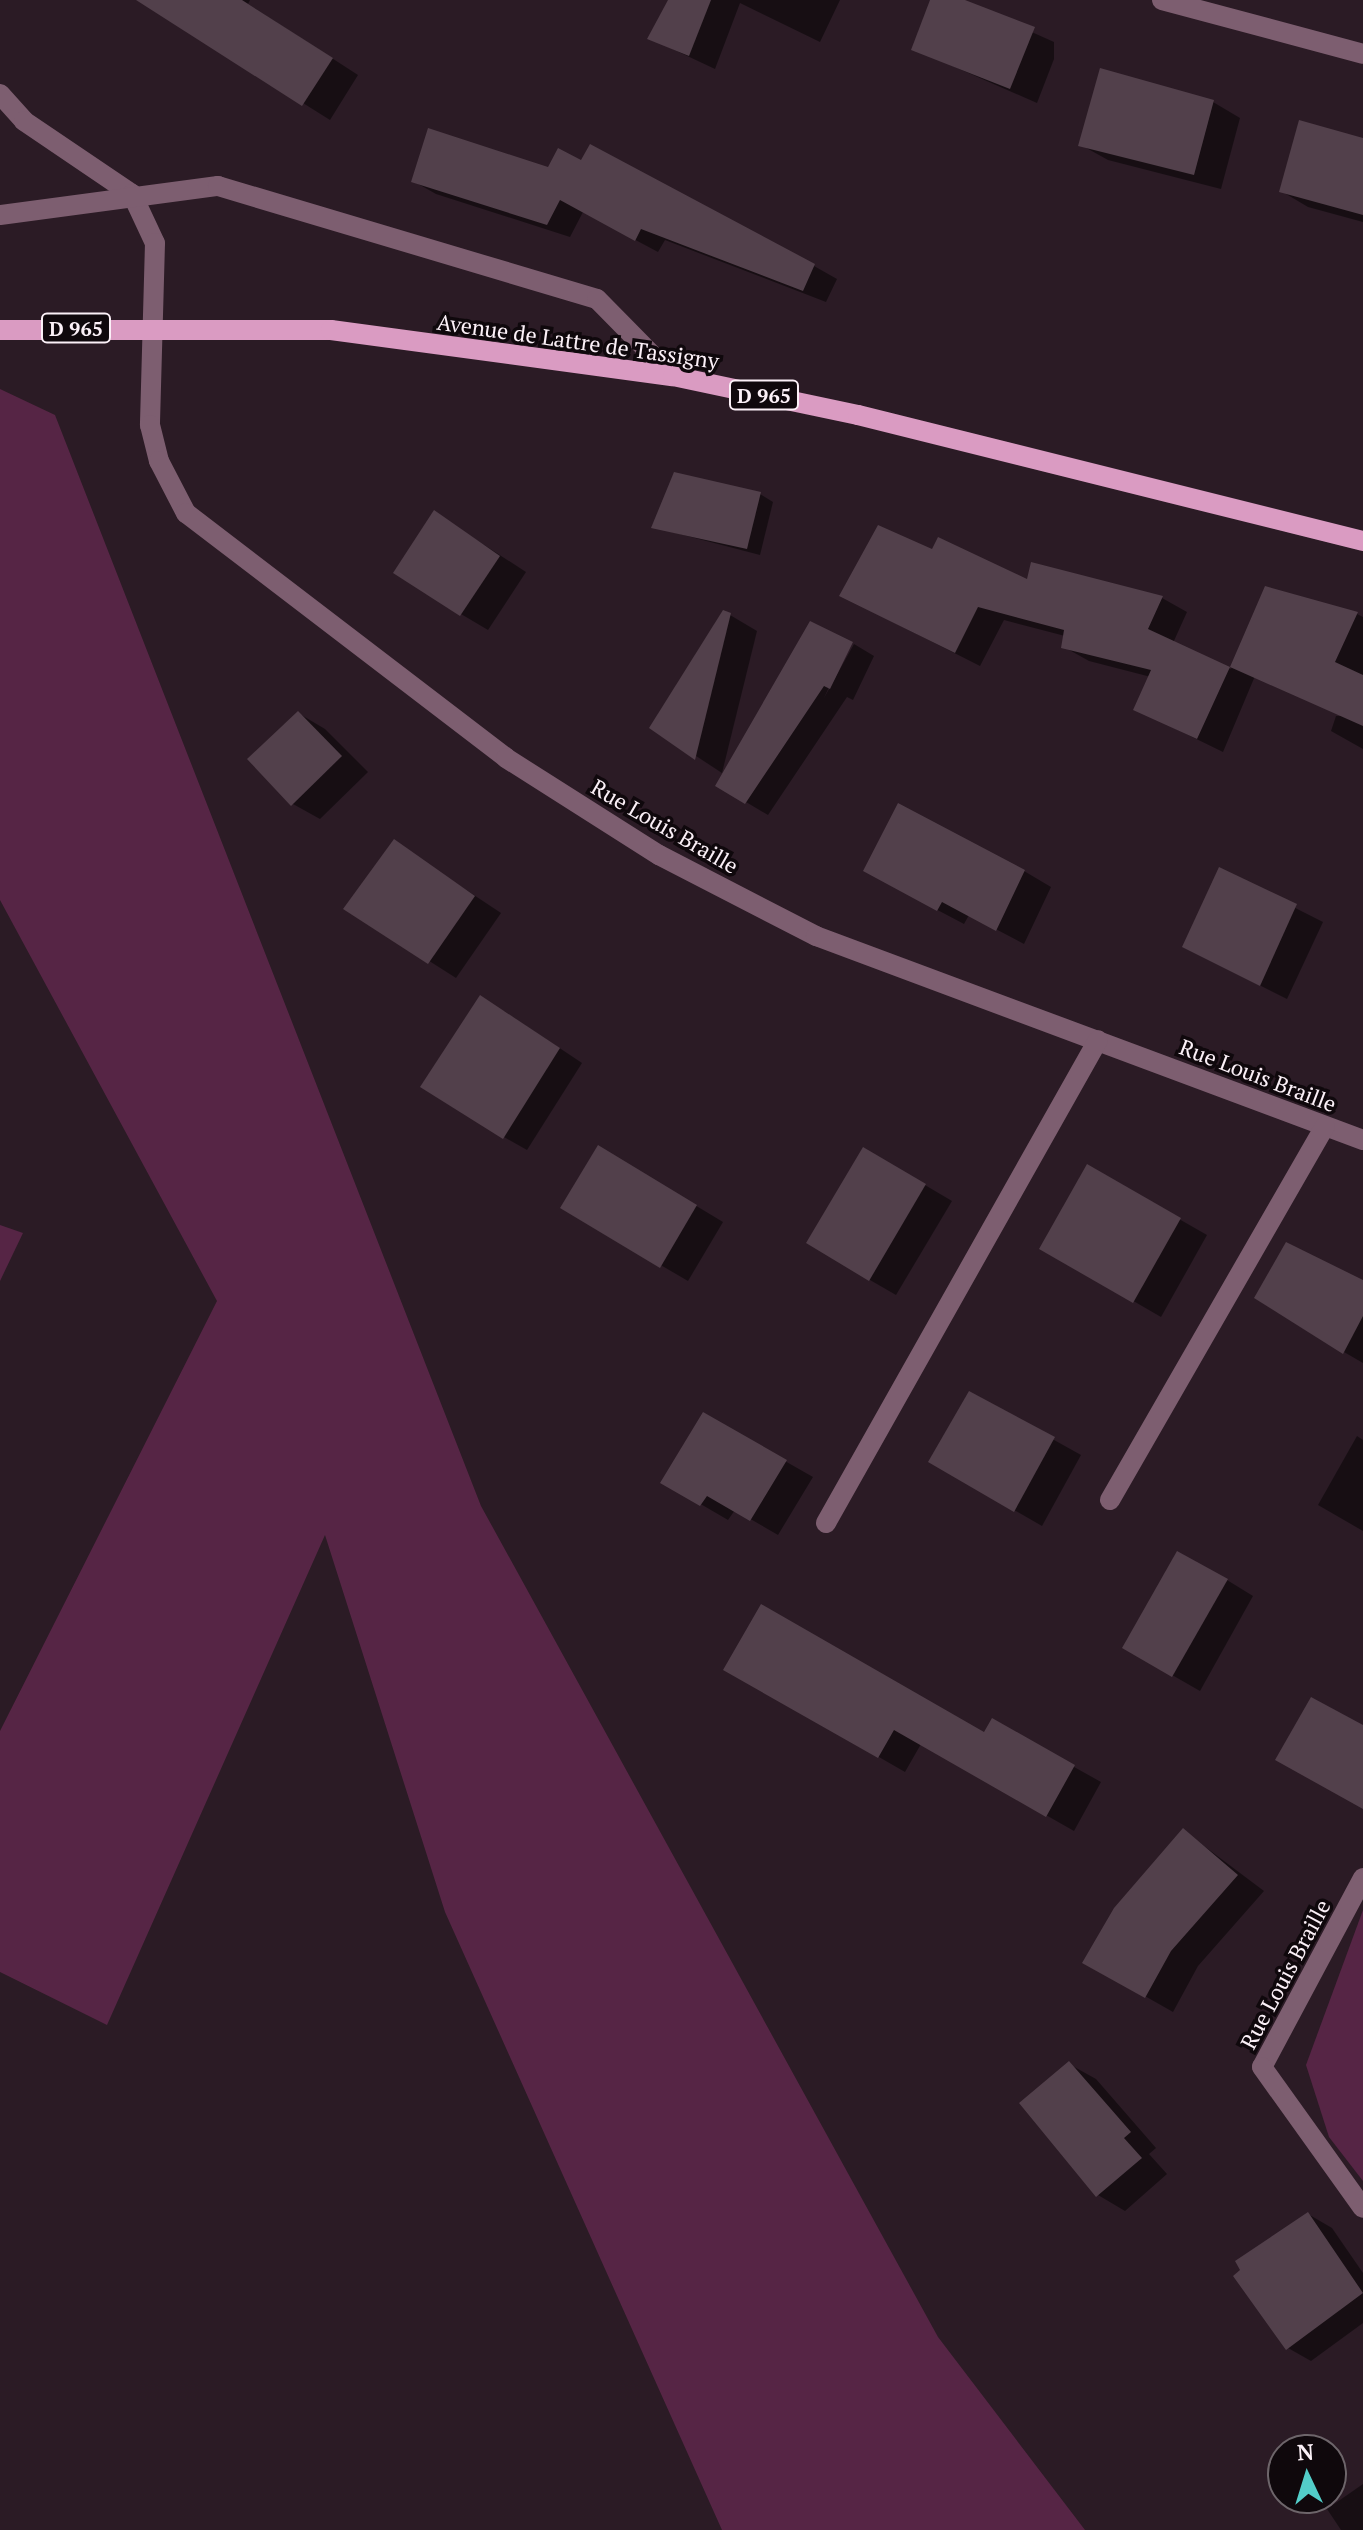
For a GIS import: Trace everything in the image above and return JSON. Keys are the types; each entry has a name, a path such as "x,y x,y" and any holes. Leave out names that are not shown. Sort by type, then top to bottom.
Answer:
{"main road":[{"name":"D 965","path":"0,330 152,327"},
{"name":"Avenue de Lattre de Tassigny","path":"152,327 331,330 673,376 858,415 1363,541"}],"street":[{"path":"1162,0 1363,54"},
{"path":"0,94 24,121 132,194"},
{"path":"0,215 132,194 218,186 597,299 673,376"},
{"name":"Rue Louis Braille","path":"132,194 155,243 150,425 159,461 186,513 506,758 659,855 816,936 1363,1140"},
{"path":"826,1523 1098,1040"},
{"path":"1110,1500 1325,1126"},
{"name":"Rue Louis Braille","path":"1363,1878 1262,2067 1363,2208"}],"shaded area":[{"path":"0,389 55,415 481,1506 938,2337 1085,2530 722,2530 445,1912 325,1535 107,2025 0,1972 0,1731 217,1301 0,900"},
{"path":"0,1225 23,1233 0,1281"},
{"path":"1363,1910 1363,2181 1329,2137 1306,2065"}],"building":[{"path":"136,0 242,0 333,58 302,106"},
{"path":"668,0 711,0 689,56 647,39"},
{"path":"930,0 965,0 1035,27 1010,89 911,50"},
{"path":"1100,68 1214,100 1194,175 1078,146"},
{"path":"1299,120 1363,138 1363,215 1279,192"},
{"path":"428,128 548,167 558,148 581,160 590,144 815,264 803,291 641,229 635,241 560,200 547,225 411,182"},
{"path":"674,472 761,492 747,549 651,528"},
{"path":"434,510 500,556 460,616 393,573"},
{"path":"878,525 932,549 938,537 1027,579 1031,562 1163,596 1148,629 1230,667 1197,739 1133,710 1151,670 1061,648 1064,630 978,607 955,653 839,596"},
{"path":"1265,586 1358,612 1335,662 1363,675 1363,726 1230,667"},
{"path":"723,610 731,613 695,760 649,728"},
{"path":"810,621 853,642 830,689 824,686 745,804 715,786"},
{"path":"298,711 342,756 291,806 247,759"},
{"path":"898,803 1025,870 996,931 942,902 937,911 863,871"},
{"path":"394,839 475,896 428,964 343,909"},
{"path":"1219,867 1297,904 1260,986 1182,947"},
{"path":"480,995 560,1048 503,1139 420,1087"},
{"path":"598,1145 697,1205 660,1268 560,1208"},
{"path":"863,1147 926,1184 869,1281 806,1243"},
{"path":"1087,1164 1181,1218 1133,1303 1039,1249"},
{"path":"1286,1242 1363,1280 1363,1316 1343,1354 1254,1298"},
{"path":"969,1391 1055,1437 1014,1512 928,1462"},
{"path":"703,1412 787,1460 750,1521 707,1496 700,1506 660,1483"},
{"path":"1177,1551 1228,1579 1172,1677 1122,1648"},
{"path":"761,1604 984,1732 992,1718 1075,1765 1046,1817 894,1730 878,1758 723,1670"},
{"path":"1311,1697 1363,1725 1363,1809 1275,1760"},
{"path":"1183,1828 1238,1875 1171,1951 1145,1998 1082,1963 1114,1908"},
{"path":"1069,2061 1131,2132 1124,2138 1142,2158 1096,2197 1019,2103"},
{"path":"1308,2212 1363,2293 1286,2350 1233,2276 1240,2270 1235,2261"}]}
